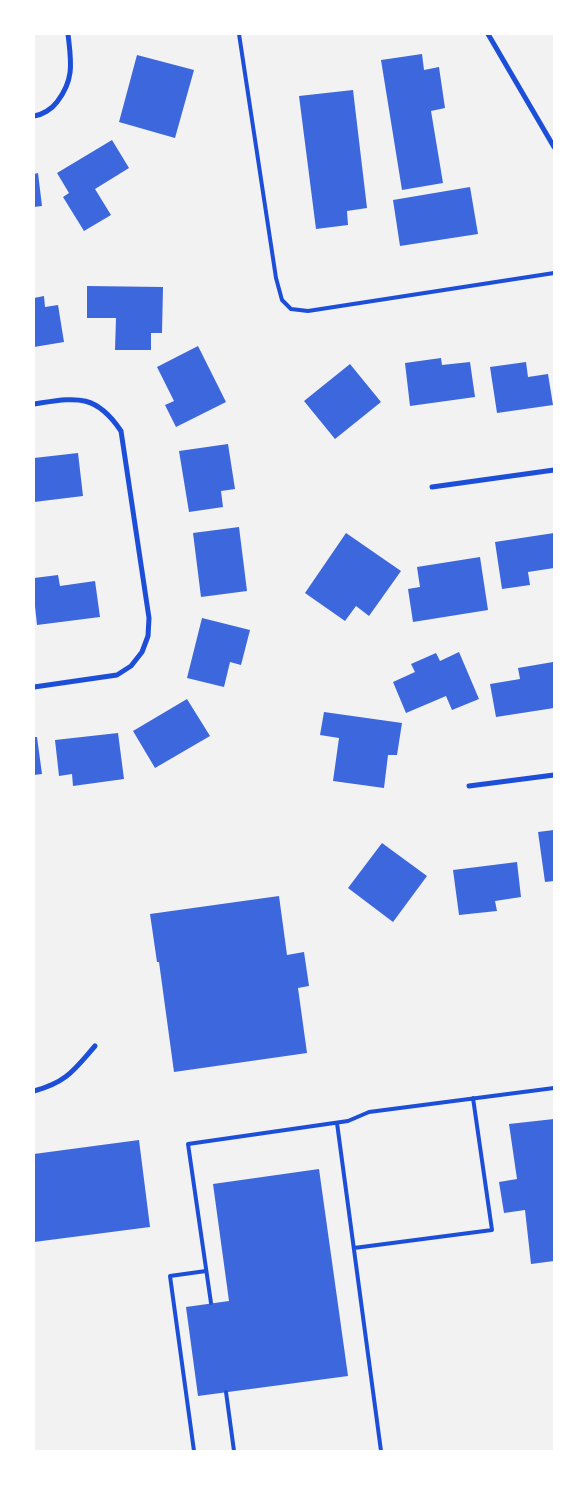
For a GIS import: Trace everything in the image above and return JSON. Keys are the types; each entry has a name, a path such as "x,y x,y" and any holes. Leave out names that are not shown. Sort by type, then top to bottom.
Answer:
{"street":[{"path":"34,116 54,106 64,92 71,76 68,34"},
{"path":"488,34 554,147"},
{"path":"34,404 82,400 98,406 111,417 121,431 149,618 148,636 142,652 131,666 117,675 34,687"},
{"path":"432,487 554,470"},
{"path":"469,786 554,775"},
{"path":"34,1091 58,1083 70,1075 95,1046"}],"lane":[{"path":"239,34 276,278 282,300 291,308 308,311 554,273"},
{"path":"210,1303 188,1144 337,1123 348,1121 369,1112 554,1088"},
{"path":"354,1248 492,1230 473,1098"},
{"path":"337,1123 381,1451"},
{"path":"194,1451 170,1276 206,1271"},
{"path":"226,1392 234,1451"}],"building":[{"path":"422,54 424,70 439,67 445,108 431,111 443,183 402,190 381,60"},
{"path":"137,55 194,70 175,138 119,122"},
{"path":"353,90 367,208 347,211 348,225 316,229 299,96"},
{"path":"112,140 129,168 95,189 111,215 84,231 63,197 69,193 57,173"},
{"path":"38,173 42,206 34,207 34,174"},
{"path":"470,187 478,234 400,246 393,200"},
{"path":"87,286 163,287 162,333 151,333 151,350 115,350 116,318 87,318"},
{"path":"44,296 45,307 58,305 64,342 34,347 34,298"},
{"path":"198,346 226,402 176,427 165,405 174,401 157,367"},
{"path":"441,358 442,365 470,362 475,397 410,406 405,363"},
{"path":"526,362 528,377 548,374 553,405 497,413 490,367"},
{"path":"350,364 381,402 335,439 304,401"},
{"path":"228,444 235,489 221,491 223,507 189,512 179,451"},
{"path":"78,453 83,496 34,502 34,458"},
{"path":"239,527 247,591 201,597 193,533"},
{"path":"346,533 401,571 369,616 356,606 345,621 305,593"},
{"path":"554,533 554,568 528,572 530,585 502,589 495,542"},
{"path":"480,557 488,610 413,622 408,589 420,587 417,567"},
{"path":"58,575 60,586 95,581 100,617 37,625 34,578"},
{"path":"202,618 250,630 241,665 230,662 224,687 187,678"},
{"path":"459,652 479,699 452,710 446,696 406,713 393,682 415,672 411,664 436,653 440,661"},
{"path":"553,662 554,708 496,717 490,684 520,679 518,668"},
{"path":"187,699 210,736 155,768 133,731"},
{"path":"324,712 402,723 397,755 388,755 384,788 333,781 339,738 320,735"},
{"path":"118,733 124,779 73,786 72,774 59,776 55,740"},
{"path":"34,737 37,737 42,774 34,775"},
{"path":"554,830 554,881 545,882 538,832"},
{"path":"382,843 427,876 393,922 348,888"},
{"path":"517,862 521,897 495,901 497,911 459,915 453,870"},
{"path":"279,896 287,955 304,952 309,986 298,988 307,1053 174,1072 159,962 157,962 150,914"},
{"path":"554,1119 554,1261 531,1264 525,1210 504,1213 499,1182 517,1179 509,1124"},
{"path":"139,1140 150,1227 34,1242 34,1154"},
{"path":"319,1169 348,1376 198,1396 186,1307 229,1301 213,1184"}]}
